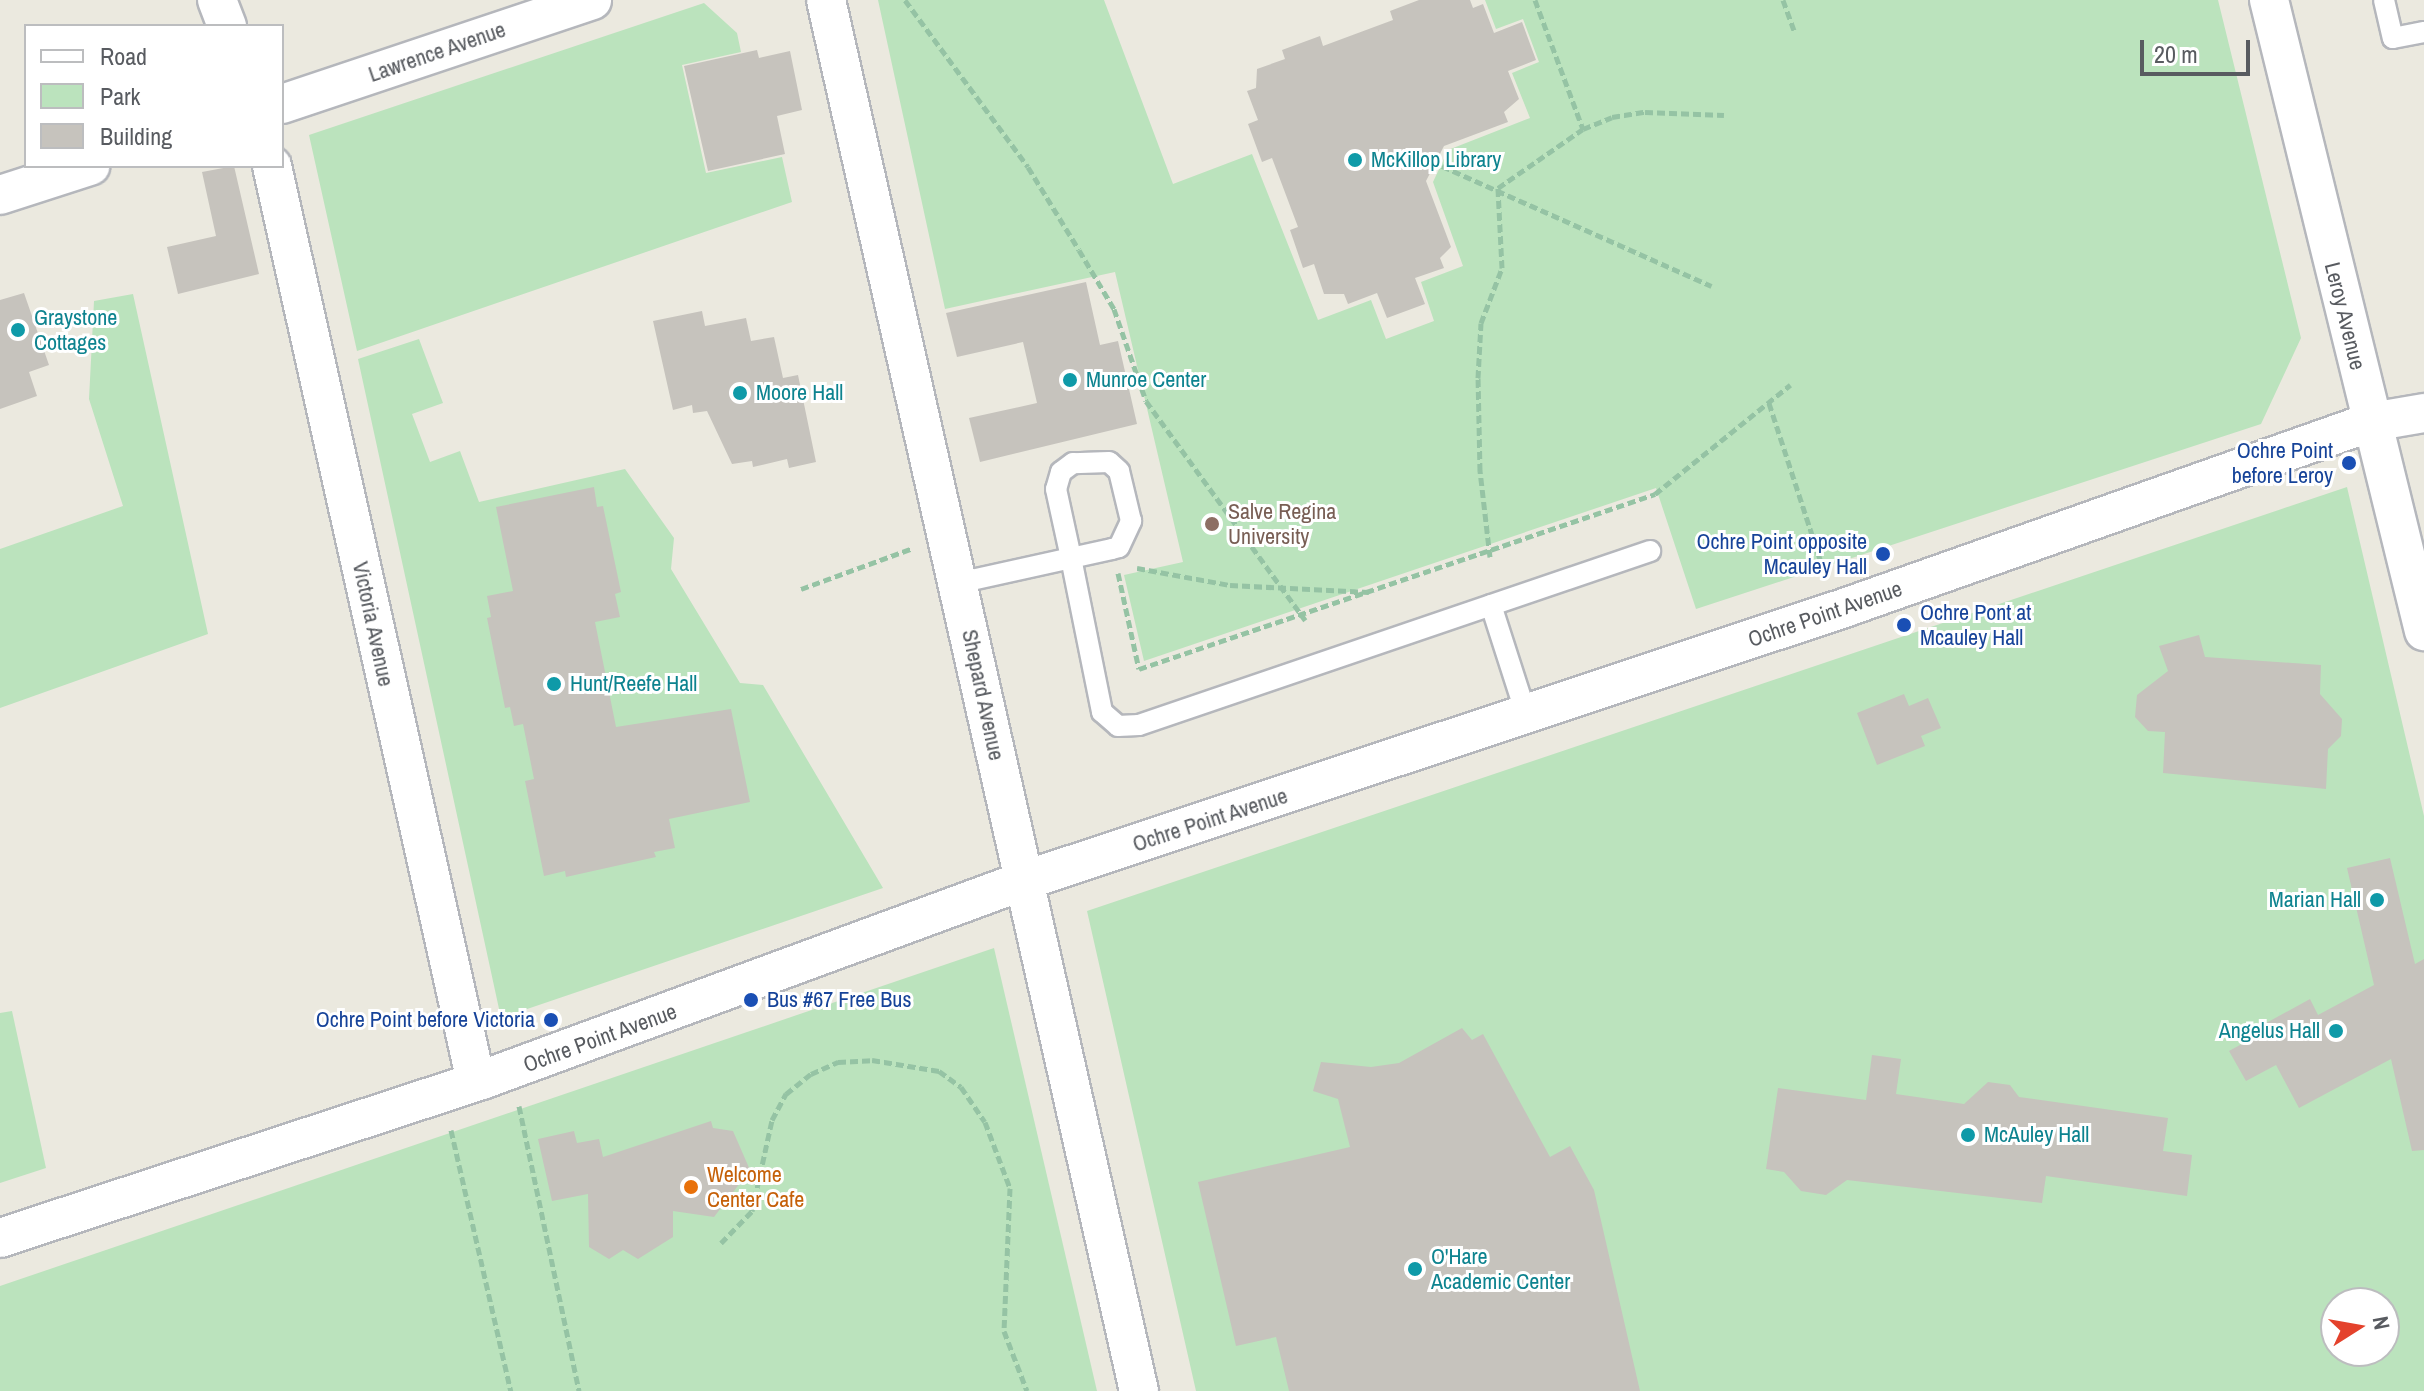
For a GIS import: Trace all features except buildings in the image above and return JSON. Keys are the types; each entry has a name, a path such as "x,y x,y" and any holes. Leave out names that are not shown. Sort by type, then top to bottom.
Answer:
{"street":[{"path":"217,0 226,24"},
{"name":"Lawrence Avenue","path":"284,103 592,0"},
{"name":"Shepard Avenue","path":"826,0 1139,1391"},
{"name":"Leroy Avenue","path":"2269,0 2424,631"},
{"path":"0,195 84,168"},
{"name":"Victoria Avenue","path":"272,168 459,1088"},
{"name":"Ochre Point Avenue","path":"0,1238 512,1070 1023,881 1847,607 2371,422 2424,413"}],"lane":[{"path":"2384,0 2393,38 2424,32"},
{"path":"954,566 1071,558 1119,547 1127,538 1131,521 1119,471 1109,462 1082,460 1061,472 1056,489 1071,558 1102,712 1118,726 1139,725 1650,551"},
{"path":"1491,605 1526,714"}],"path":[{"path":"905,0 1028,167 1114,309 1146,401 1303,618"},
{"path":"1535,0 1583,129"},
{"path":"1783,0 1794,30"},
{"path":"1498,188 1583,129 1645,112 1724,115"},
{"path":"1442,166 1498,188 1712,286"},
{"path":"1490,554 1480,471 1478,378 1481,323 1502,268 1498,188"},
{"path":"1372,592 1191,580 1116,564 1139,669 1303,618 1655,494 1790,385"},
{"path":"1769,403 1828,583 1847,607"},
{"path":"801,589 913,548 954,566"},
{"path":"721,1243 752,1211 772,1120 786,1094 811,1074 838,1062 872,1060 939,1071 961,1087 985,1122 1010,1188 1004,1331 1027,1391"},
{"path":"512,1070 579,1391"},
{"path":"459,1088 511,1391"}],"green space":[{"path":"878,0 1104,0 1173,184 1252,154 1318,320 1371,300 1386,339 1434,321 1421,282 1463,266 1433,182 1448,150 1530,118 1512,73 1539,62 1523,19 1496,29 1485,0 2218,0 2301,338 2261,424 1696,609 1656,488 1144,661 1124,575 1183,562 1115,272 945,309"},
{"path":"704,3 737,33 741,52 682,65 706,173 782,157 792,202 357,351 309,135"},
{"path":"133,294 208,634 0,708 0,549 123,506 89,399 94,301"},
{"path":"419,339 443,403 412,414 430,462 460,451 479,502 625,469 674,538 671,569 740,683 763,685 883,888 501,1018 358,359"},
{"path":"2347,487 2424,816 2424,1391 1196,1391 1087,911"},
{"path":"994,948 1097,1391 0,1391 0,1286"},
{"path":"12,1011 46,1168 0,1183 0,1013"}],"place":[{"name":"McKillop Library","path":"1355,160"},
{"name":"Graystone Cottages","path":"18,330"},
{"name":"Munroe Center","path":"1070,380"},
{"name":"Moore Hall","path":"740,393"},
{"name":"Ochre Point before Leroy","path":"2349,463"},
{"name":"Salve Regina University","path":"1212,524"},
{"name":"Ochre Point opposite Mcauley Hall","path":"1883,554"},
{"name":"Ochre Pont at Mcauley Hall","path":"1904,625"},
{"name":"Hunt/Reefe Hall","path":"554,684"},
{"name":"Marian Hall","path":"2377,900"},
{"name":"Bus #67 Free Bus","path":"751,1000"},
{"name":"Ochre Point before Victoria","path":"551,1020"},
{"name":"Angelus Hall","path":"2336,1031"},
{"name":"McAuley Hall","path":"1968,1135"},
{"name":"Welcome Center Cafe","path":"691,1187"},
{"name":"O'Hare Academic Center","path":"1415,1269"}]}
